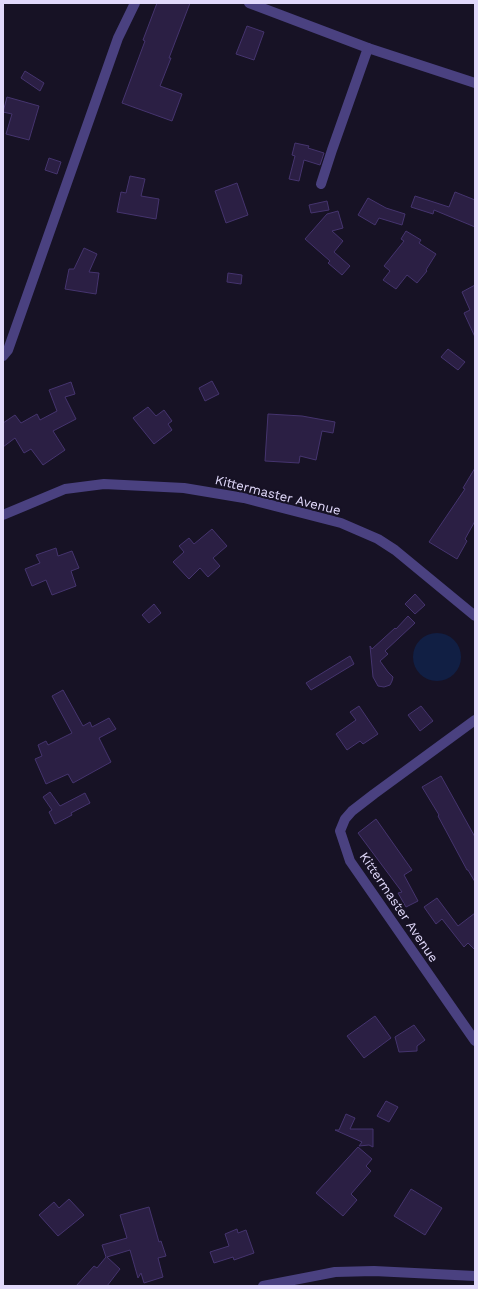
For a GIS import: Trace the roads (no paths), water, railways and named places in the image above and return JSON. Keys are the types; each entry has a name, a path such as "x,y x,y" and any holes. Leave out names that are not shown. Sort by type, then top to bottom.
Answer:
{"street":[{"path":"3,356 8,350 111,58 135,3"},
{"path":"249,3 368,48 475,84"},
{"path":"321,184 368,48"},
{"name":"Kittermaster Avenue","path":"3,515 65,489 104,484 184,488 244,498 341,523 378,539 395,550 475,616"},
{"name":"Kittermaster Avenue","path":"475,720 352,811 345,819 340,831 350,861 475,1041"},
{"path":"263,1286 335,1272 374,1271 475,1276"}],"water":[{"path":"437,633 446,635 454,640 459,648 461,657 459,666 454,674 446,679 437,681 428,679 420,674 415,666 413,657 415,648 420,640 428,635"}]}
